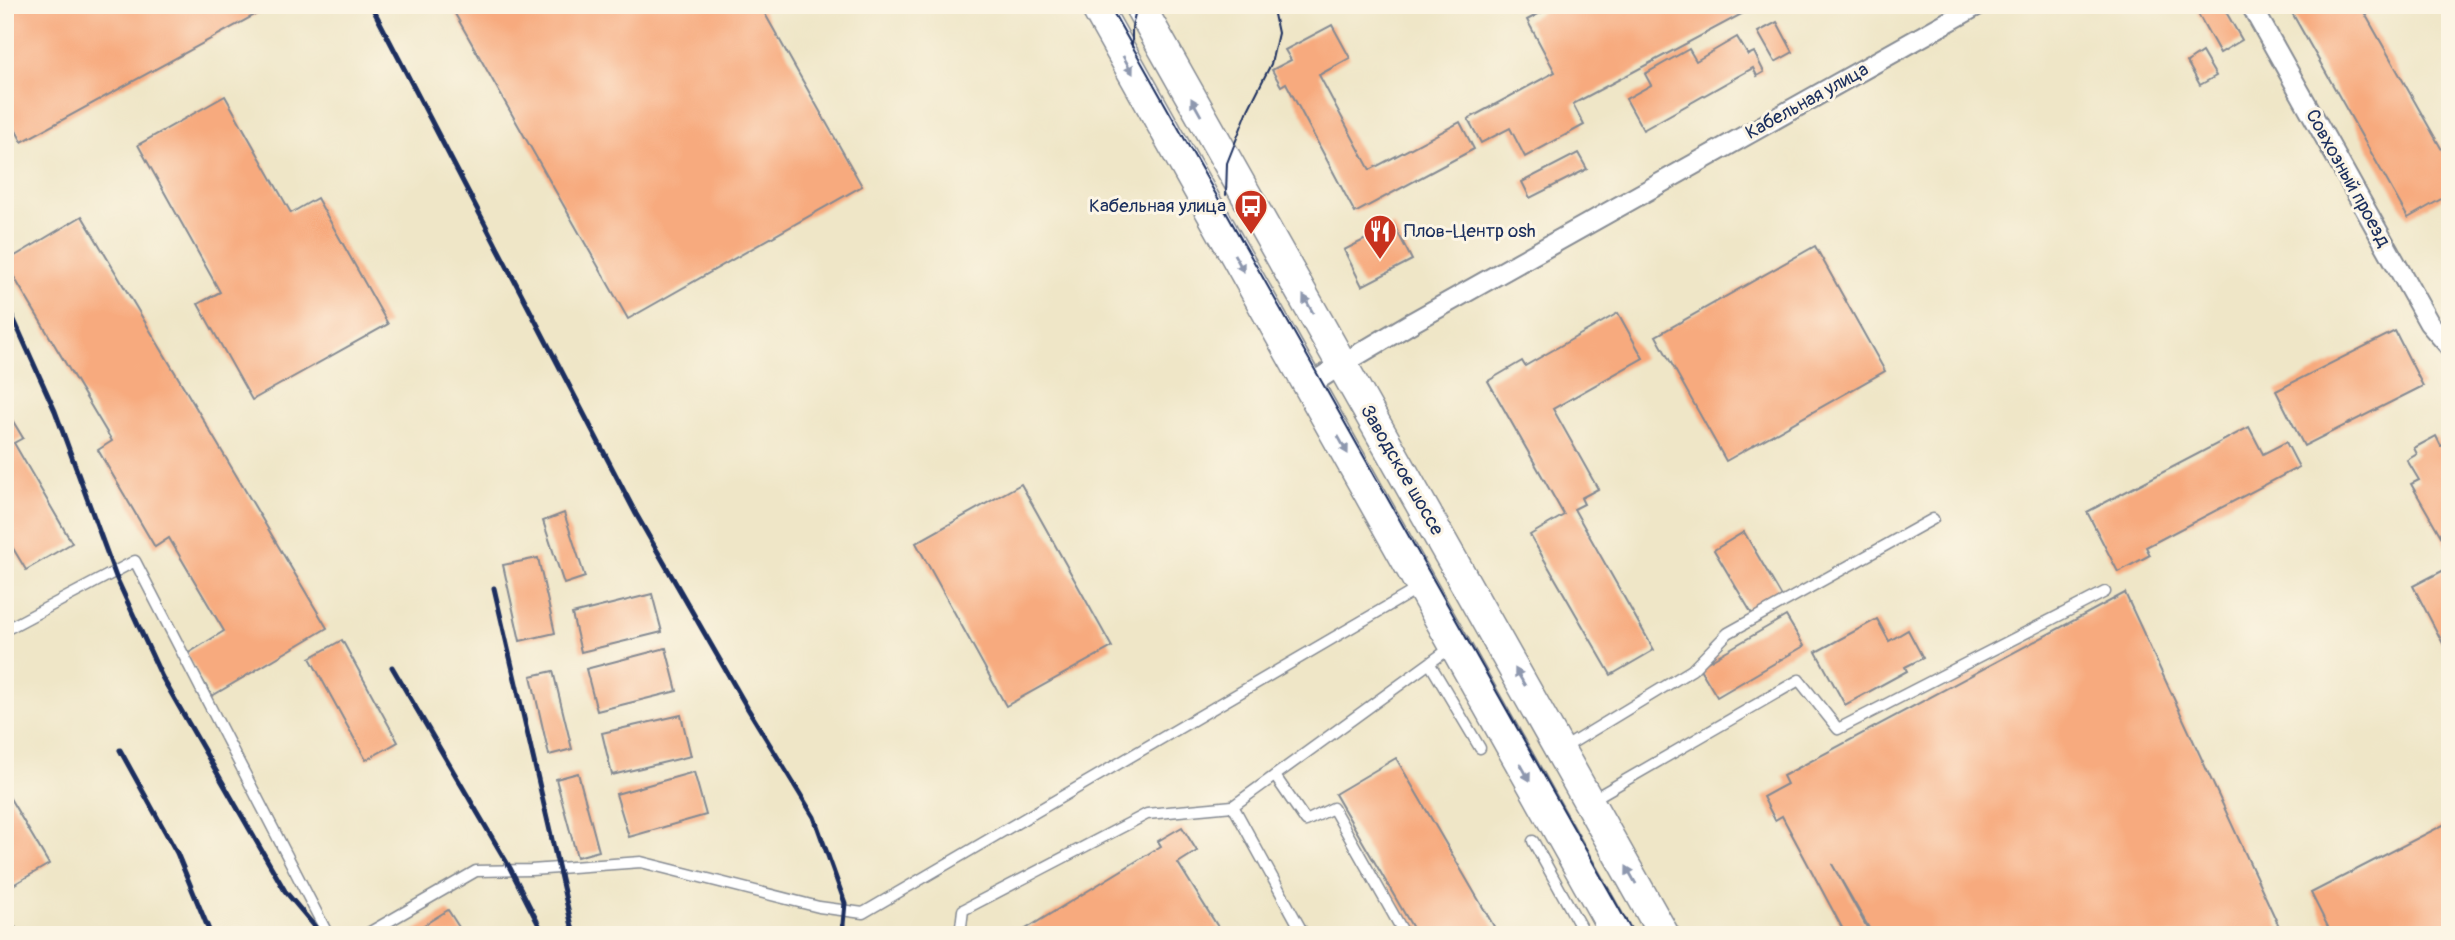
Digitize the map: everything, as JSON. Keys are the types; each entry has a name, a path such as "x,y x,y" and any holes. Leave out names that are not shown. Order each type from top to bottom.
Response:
{"main road":[{"name":"Заводское шоссе","path":"1095,5 1617,935"},
{"name":"Заводское шоссе","path":"1139,5 1664,935"}],"street":[{"name":"Кабельная улица","path":"1308,386 1342,364 1978,5"},
{"name":"Совхозный проезд","path":"2251,5 2429,323 2450,347"}],"lane":[{"path":"1561,749 1692,670 1728,633 1933,519"},
{"path":"5,630 135,561 328,935"},
{"path":"365,935 476,871 641,862 818,907 863,913 1421,586"},
{"path":"1589,801 1799,680 1838,729 2105,592"},
{"path":"960,935 963,910 1147,814 1233,806 1454,646"},
{"path":"1430,664 1480,748"},
{"path":"1275,776 1306,821 1333,807 1405,935"},
{"path":"1233,806 1304,935"},
{"path":"1533,841 1585,935"}],"building":[{"path":"5,5 273,5 22,142 5,110"},
{"path":"450,5 760,5 862,186 628,319"},
{"path":"1555,5 1751,5 1753,8 1573,104 1584,125 1525,157 1510,128 1481,143 1468,119 1555,72 1527,20"},
{"path":"2208,5 2222,5 2242,40 2220,53 2197,12"},
{"path":"2301,5 2360,5 2450,164 2450,194 2408,218 2291,11"},
{"path":"1777,22 1793,52 1775,62 1758,32"},
{"path":"1332,25 1350,58 1319,75 1370,170 1460,122 1474,149 1355,213 1286,83 1281,86 1272,70 1291,60 1285,50"},
{"path":"1737,37 1748,55 1754,52 1764,72 1757,76 1753,68 1643,130 1626,99 1651,85 1645,74 1689,49 1696,61"},
{"path":"2202,52 2216,76 2200,85 2187,62"},
{"path":"225,96 291,213 317,198 388,324 252,400 198,304 220,292 138,145"},
{"path":"1578,153 1587,169 1530,198 1522,182"},
{"path":"82,216 327,628 212,696 187,654 224,631 169,538 155,547 98,450 112,441 5,262"},
{"path":"1394,225 1412,260 1362,286 1344,250"},
{"path":"1815,246 1885,371 1726,461 1656,336"},
{"path":"1618,313 1643,358 1553,409 1598,489 1581,498 1584,504 1574,509 1654,650 1611,675 1530,535 1564,515 1488,381 1522,361 1525,366"},
{"path":"2395,331 2423,386 2304,446 2276,391"},
{"path":"5,408 23,438 14,443 72,543 26,570 5,535"},
{"path":"2249,427 2263,454 2286,442 2299,467 2146,547 2150,555 2118,572 2087,512"},
{"path":"2436,436 2441,446 2450,441 2450,552 2411,484 2419,480 2407,460 2417,454 2414,448"},
{"path":"1021,484 1112,647 1006,706 916,543"},
{"path":"564,513 585,577 564,584 543,521"},
{"path":"1744,532 1782,597 1752,614 1714,550"},
{"path":"538,558 555,633 520,641 503,565"},
{"path":"2450,567 2450,657 2413,586"},
{"path":"2125,593 2283,935 1873,935 1832,864 1871,935 1846,935 1782,816 1775,820 1763,797 1787,784 1783,776"},
{"path":"652,594 662,632 581,652 572,614"},
{"path":"1786,616 1804,646 1717,697 1699,667"},
{"path":"1877,619 1889,641 1908,630 1923,658 1905,667 1907,671 1845,705 1816,652"},
{"path":"342,640 398,742 366,760 310,658"},
{"path":"666,648 677,691 597,711 586,669"},
{"path":"553,671 572,749 549,755 531,676"},
{"path":"681,715 691,756 612,775 602,733"},
{"path":"1396,758 1499,935 1417,935 1335,794"},
{"path":"694,772 706,815 629,837 616,794"},
{"path":"578,773 599,851 577,857 556,779"},
{"path":"5,790 49,864 6,889 5,888"},
{"path":"2447,823 2450,827 2450,935 2332,935 2311,893"},
{"path":"1182,827 1197,851 1178,863 1223,935 1016,935 1161,846 1158,841"},
{"path":"448,910 464,935 408,935"}],"tram line":[{"path":"1109,5 1634,935"},
{"path":"1132,47 1132,27 1137,5"},
{"path":"1226,195 1227,163 1248,110 1271,64 1278,33 1272,5"}],"railway":[{"path":"371,5 636,514 748,709 814,817 845,903 842,935"},
{"path":"5,300 55,411 116,577 162,677 285,891 322,935"},
{"path":"494,588 574,935"},
{"path":"392,667 510,868 544,935"},
{"path":"120,750 177,853 211,935"},
{"path":"5,919 20,935"}],"place":[{"name":"Кабельная улица","path":"1251,236"},
{"name":"Плов-Центр osh","path":"1380,261"}]}
